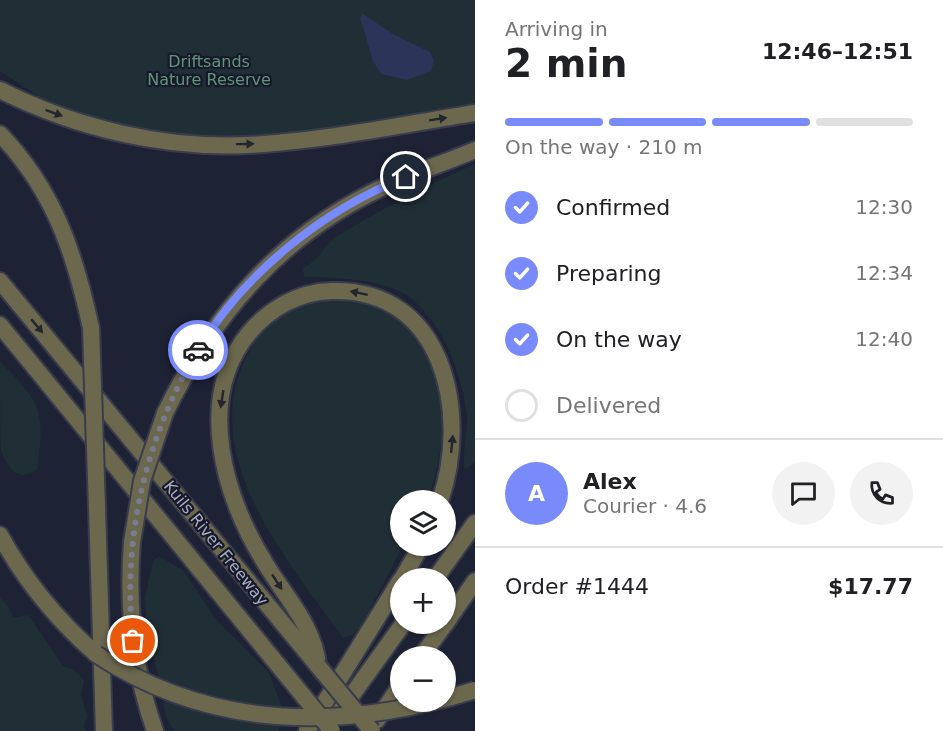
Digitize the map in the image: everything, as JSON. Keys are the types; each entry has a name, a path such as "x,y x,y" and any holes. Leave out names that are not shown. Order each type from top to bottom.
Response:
{"highway":[{"path":"0,90 65,117 122,133 219,144 282,142 475,113"},
{"path":"0,134 42,188 56,214 73,255 91,328 104,731"},
{"path":"155,731 135,654 130,599 132,542 142,481 165,413 204,341 238,297 274,260 323,221 389,184 475,150"},
{"name":"Kuils River Freeway","path":"0,281 370,731"},
{"path":"318,666 312,638 248,531 233,499 222,456 219,426 228,375 237,353 259,323 285,303 302,295 344,291 384,302 412,322 437,355 450,393 452,450 443,490"},
{"name":"Kuils River Freeway","path":"0,325 333,731"},
{"path":"443,568 475,523"},
{"path":"0,535 29,585 74,634 135,680 188,706 245,723 304,730 364,726 429,710 475,690"},
{"path":"456,608 475,581"},
{"path":"307,731 390,598"},
{"path":"327,731 396,634"},
{"path":"370,731 390,701"}],"green space":[{"name":"Driftsands Nature Reserve","path":"0,0 475,0 475,106 403,119 230,140 88,129 0,71"},
{"path":"475,164 475,462 465,470 467,416 461,384 442,337 423,309 411,298 388,287 359,280 304,277 303,268 313,262 333,240 354,226"},
{"path":"324,299 364,303 395,317 417,337 433,364 441,395 442,429 438,464 431,490 390,490 390,556 398,556 361,626 352,635 343,638 296,574 253,501 239,463 232,424 236,386 252,347 266,328 282,314 312,301"},
{"path":"0,362 25,388 37,410 40,421 37,469 24,475 10,468 1,451"},
{"path":"159,556 183,570 214,617 269,673 282,707 279,731 174,731 166,717 159,677 148,642 145,597 153,561"},
{"path":"0,598 8,606 13,618 28,615 63,666 72,669 84,680 81,695 87,715 84,726 86,731 0,731"}],"water":[{"path":"363,14 393,34 430,52 434,61 431,71 407,80 381,74 373,61 360,17"}],"way so far":[{"path":"133,641 130,569 136,511 142,481 165,413 198,350"}],"route":[{"path":"198,350 238,297 283,252 332,216 364,197 406,177"}]}
